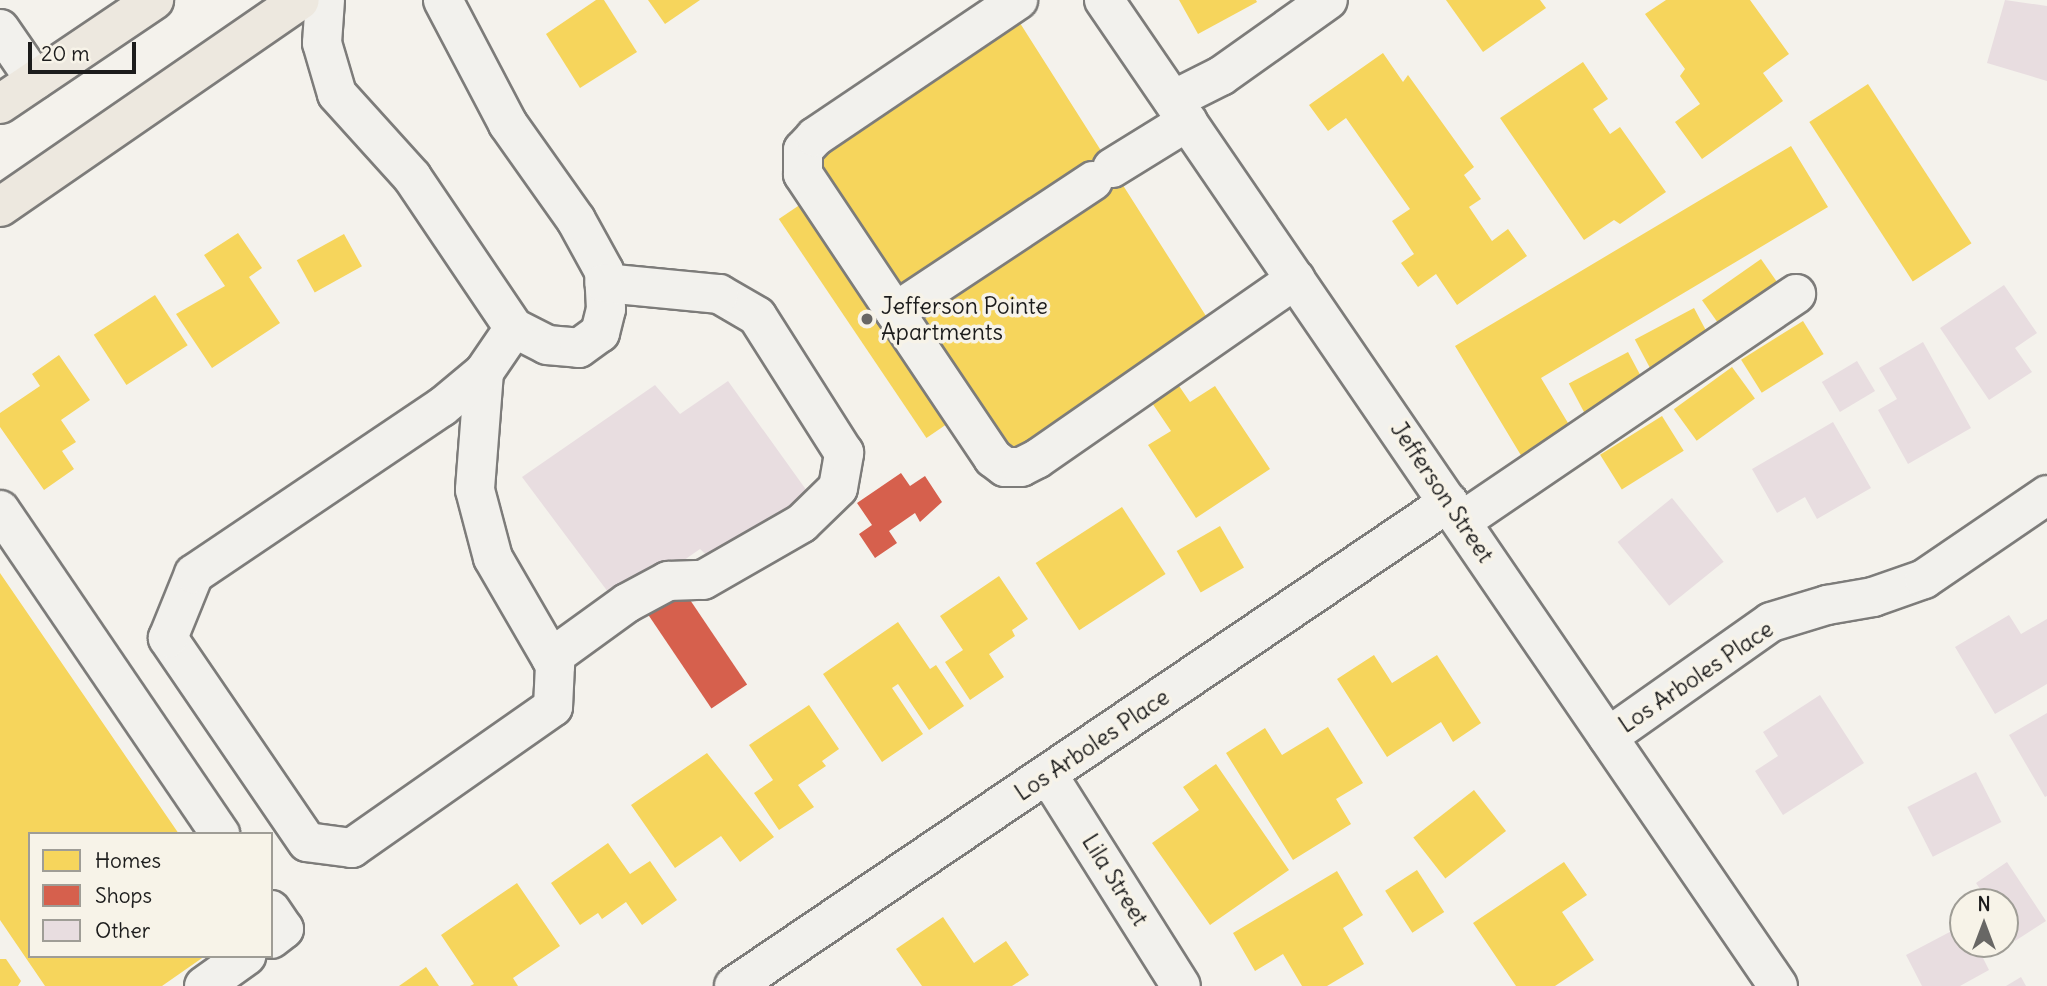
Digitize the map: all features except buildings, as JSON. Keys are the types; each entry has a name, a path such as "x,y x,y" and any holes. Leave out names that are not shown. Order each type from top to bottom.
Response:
{"main road":[{"path":"0,104 154,0"},
{"path":"0,207 300,0"}],"street":[{"path":"326,0 322,43 337,94 412,177 514,328 547,345 579,348 600,333 606,309 604,271 576,219 508,124 443,0"},
{"path":"1018,0 814,137 803,150 803,174 993,458 1004,467 1021,467 1296,279"},
{"name":"Jefferson Street","path":"1104,0 1456,511 1778,986"},
{"path":"895,312 1102,174 1221,76 1328,0"},
{"path":"0,29 35,80"},
{"path":"551,658 627,603 668,581 703,580 803,523 838,488 844,453 757,316 719,293 605,283"},
{"name":"Los Arboles Place","path":"734,986 1048,775 1796,294"},
{"path":"484,372 475,490 493,558 555,665 553,707 352,848 307,842 168,638 194,575 442,407 484,372 514,328"},
{"name":"Los Arboles Place","path":"1608,737 1771,622 1827,605 1873,597 1924,579 2047,495"},
{"path":"0,510 219,832"},
{"name":"Lila Street","path":"1048,775 1181,986"},
{"path":"273,913 285,929 273,938"},
{"path":"204,986 243,958"}],"place":[{"name":"Jefferson Pointe Apartments","path":"867,319"}]}
